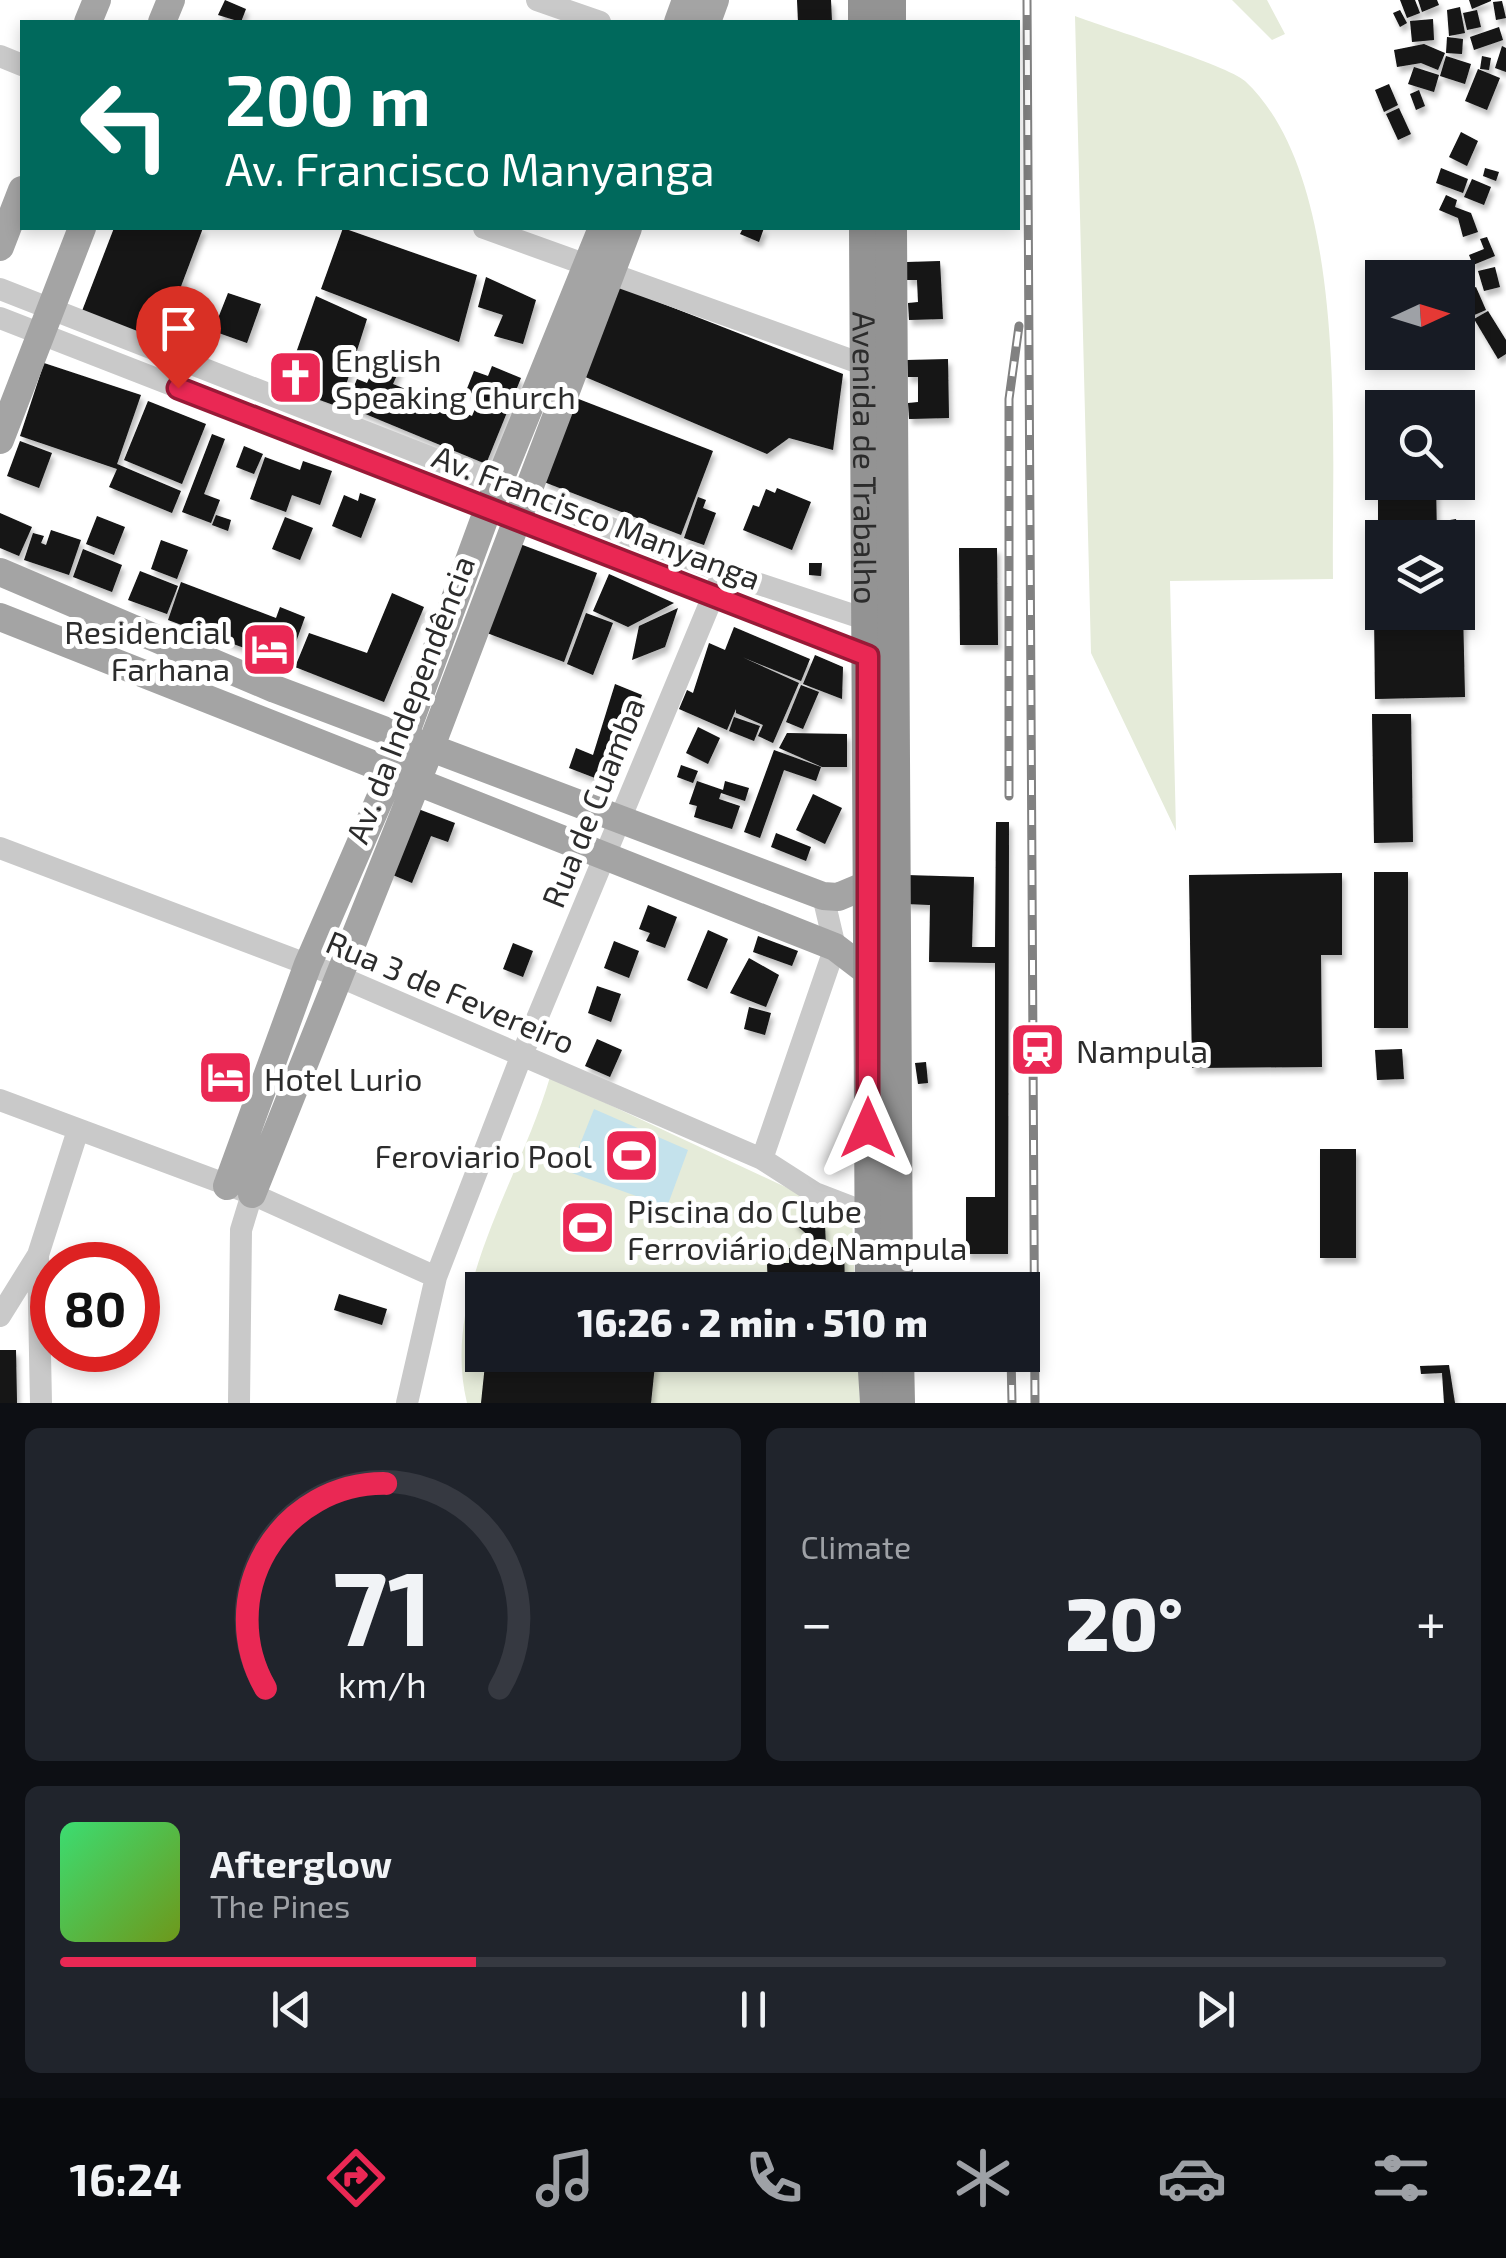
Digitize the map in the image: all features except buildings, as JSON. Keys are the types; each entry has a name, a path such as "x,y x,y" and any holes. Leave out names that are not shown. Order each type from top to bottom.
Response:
{"highway":[{"name":"Avenida de Trabalho","path":"865,230 877,369 881,624 882,1128 867,1213 870,1272"},
{"name":"Avenida de Trabalho","path":"877,369 891,230"},
{"name":"Avenida de Trabalho","path":"880,792 868,884 869,973 896,1272"},
{"path":"875,1372 876,1403"},
{"path":"898,1372 899,1403"}],"main road":[{"path":"0,247 20,195"},
{"path":"0,440 81,230"},
{"name":"Av. da Independência","path":"239,1190 338,976 404,777 520,507 600,266 602,230"},
{"name":"Av. da Independência","path":"417,744 492,496 600,266 627,230"},
{"path":"0,572 417,744 822,896 838,897 868,884"},
{"path":"0,617 835,947 869,973"},
{"name":"Av. da Independência","path":"239,1190 308,964 404,777"}],"street":[{"path":"538,0 594,20"},
{"path":"490,230 600,266 877,369"},
{"name":"Av. Francisco Manyanga","path":"0,289 46,321 520,507 713,597 880,660"},
{"name":"Av. Francisco Manyanga","path":"0,318 46,321"},
{"name":"Av. Francisco Manyanga","path":"520,507 881,624"},
{"name":"Rua de Cuamba","path":"407,1403 436,1277 520,1056 607,858 723,572"},
{"name":"Rua 3 de Fevereiro","path":"0,848 338,976 762,1159 815,1193 867,1213"},
{"path":"762,1159 835,947 822,896"},
{"path":"0,1100 239,1190 436,1277"},
{"path":"42,1242 78,1130"},
{"path":"239,1190 239,1403"},
{"path":"0,1316 30,1268"},
{"path":"40,1372 41,1403"}],"green space":[{"path":"1232,0 1267,0 1285,34 1272,40"},
{"path":"1075,16 1191,57 1245,81 1279,125 1303,182 1319,247 1328,317 1333,579 1170,581 1176,831 1091,653"},
{"path":"550,1077 852,1218 854,1272 475,1272"},
{"path":"465,1315 465,1372 859,1372 860,1403 467,1403 462,1361"}],"water":[{"path":"594,1109 688,1150 667,1207 569,1172"},
{"name":"Piscina do Clube Ferroviário de Nampula","path":"575,1217 608,1224 608,1237 585,1230 571,1233 566,1226"}],"railway":[{"path":"1027,0 1035,1403"},
{"path":"1009,796 1009,399 1019,326"},
{"path":"1011,1372 1012,1403"}],"place":[{"name":"English Speaking Church","path":"296,377"},
{"name":"Residencial Farhana","path":"269,649"},
{"name":"Nampula","path":"1037,1050"},
{"name":"Hotel Lurio","path":"225,1078"},
{"name":"Feroviario Pool","path":"631,1155"},
{"name":"Piscina do Clube Ferroviário de Nampula","path":"588,1228"}],"route":[{"path":"178,388 868,656 868,1128"}]}
